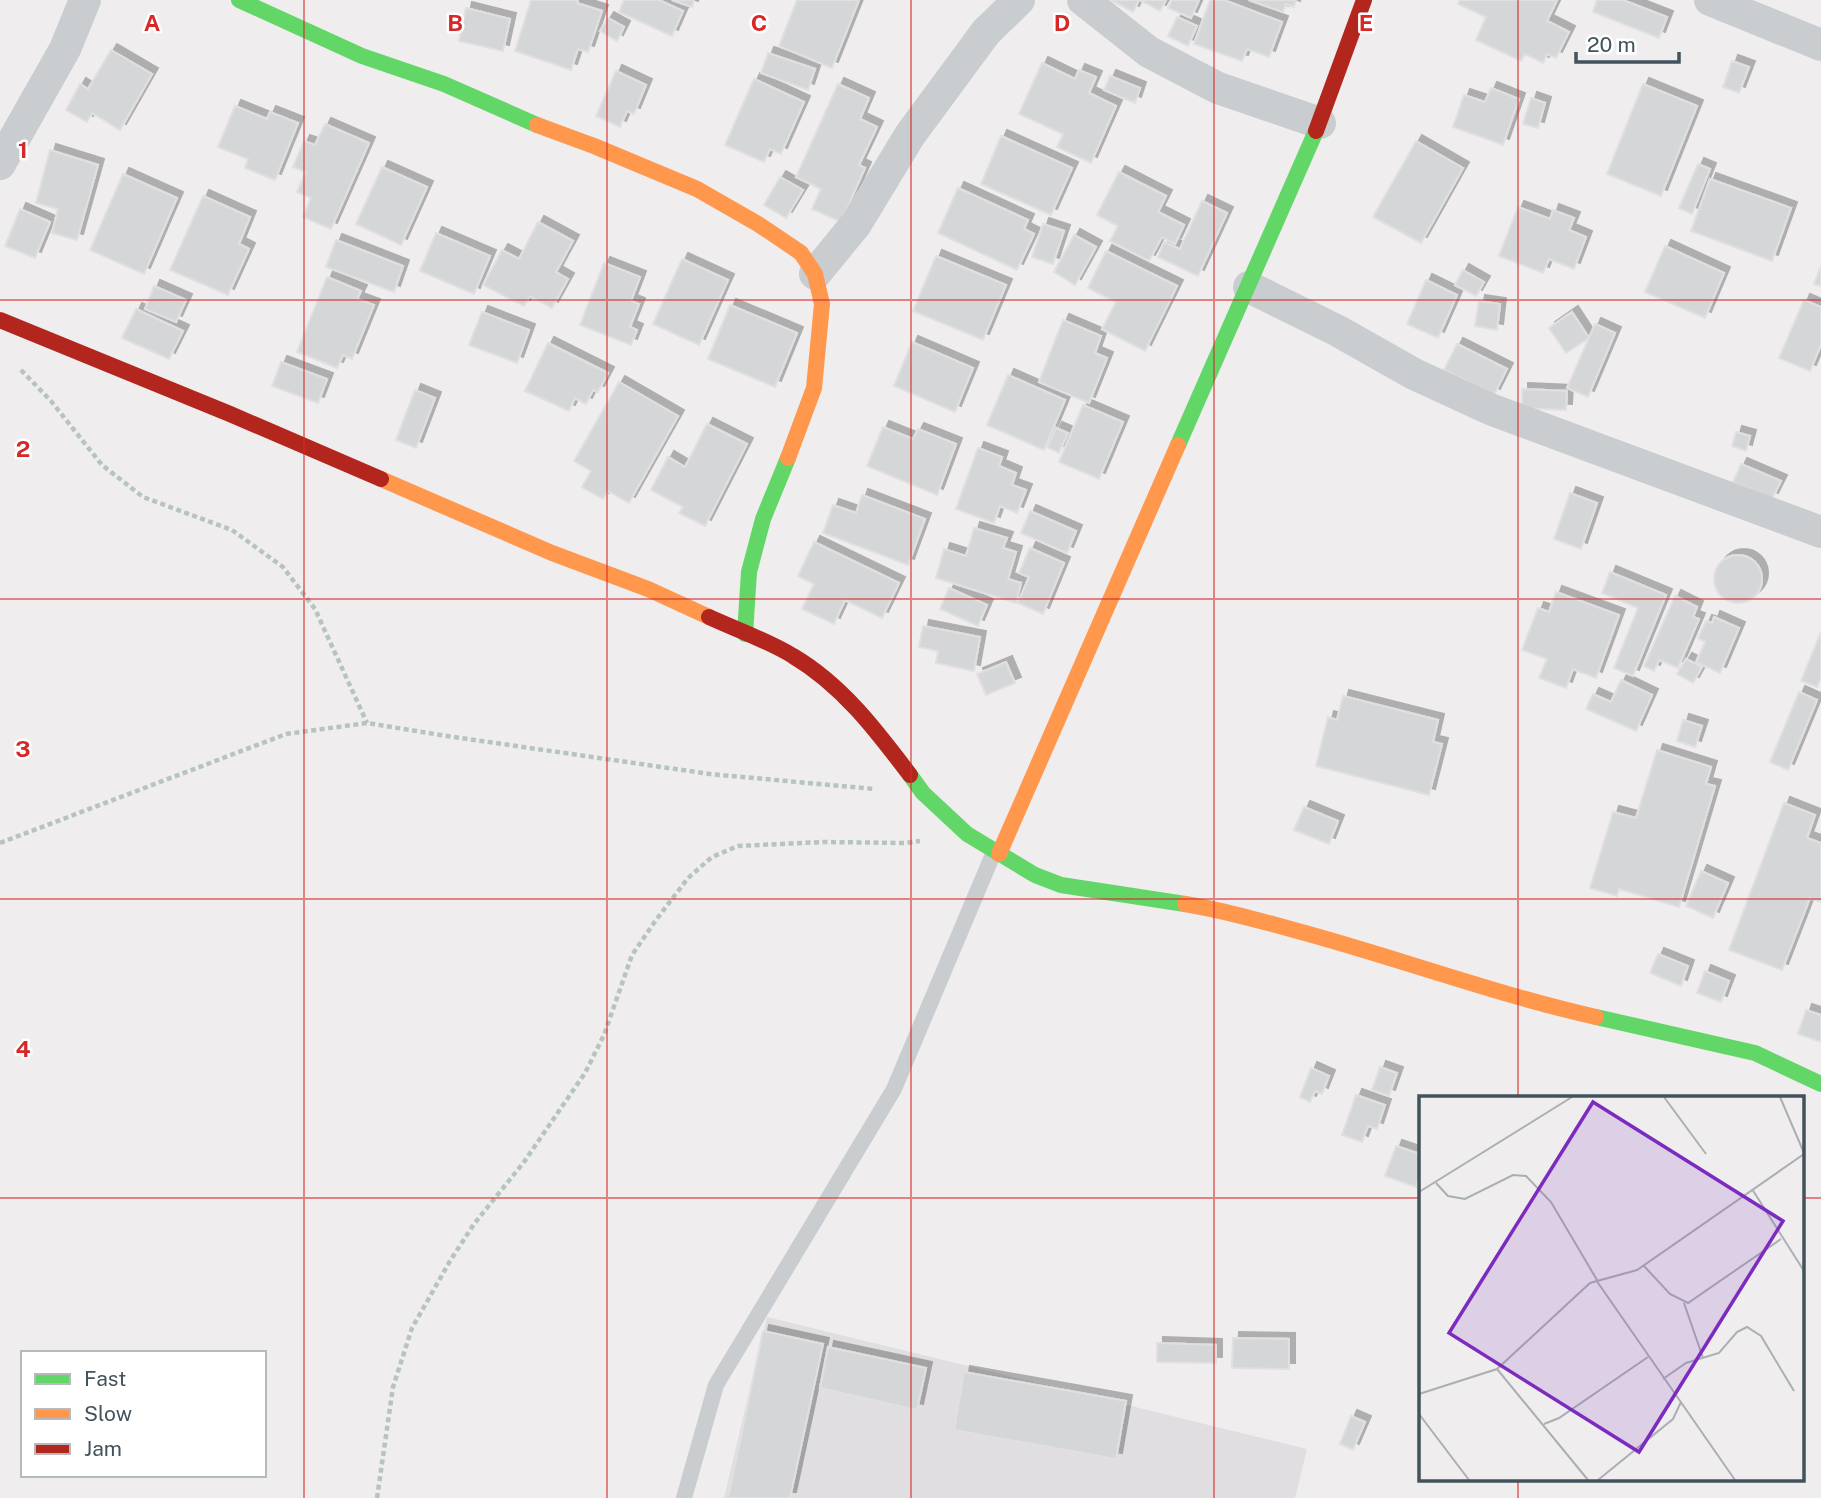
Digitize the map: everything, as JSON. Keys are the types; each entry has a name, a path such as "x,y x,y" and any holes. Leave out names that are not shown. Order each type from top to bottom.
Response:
{"street":[{"path":"0,164 65,49 85,0"},
{"path":"239,0 362,56 444,84 529,122 697,189 758,224 801,253 815,274 822,304 814,388 763,519 749,572 745,634"},
{"path":"815,274 856,224 910,135 986,32 1019,0"},
{"path":"1083,0 1149,52 1218,88 1320,123"},
{"path":"996,853 1320,123 1364,0"},
{"path":"1710,0 1821,46"},
{"path":"1249,287 1338,331 1414,374 1490,409 1821,532"},
{"path":"0,320 229,414 552,553 648,589 792,655 826,679 853,704 923,793 967,834 1035,875 1061,885 1221,910 1339,942 1548,1006 1755,1053 1821,1084"}],"lane":[{"path":"684,1498 716,1384 894,1089 996,853"}],"path":[{"path":"17,366 51,401 102,465 143,497 232,530 283,567 315,609 367,723"},
{"path":"0,843 286,734 367,723 710,774 923,793"},
{"path":"377,1498 393,1387 412,1328 474,1224 524,1162 585,1073 604,1035 632,955 688,878 712,857 738,846 823,842 905,843 967,834"}],"shaded area":[{"path":"767,1317 1307,1449 1295,1498 724,1498"}],"building":[{"path":"531,0 578,0 577,3 602,11 588,52 578,49 571,70 515,51"},
{"path":"624,0 659,0 683,11 672,36 619,12"},
{"path":"672,0 694,0 692,7"},
{"path":"797,0 859,0 832,68 779,46"},
{"path":"1111,0 1139,0 1133,12"},
{"path":"1140,0 1166,0 1160,11"},
{"path":"1172,0 1199,0 1191,18 1168,8"},
{"path":"1210,0 1224,0 1282,22 1269,57 1247,49 1242,61 1194,44"},
{"path":"1249,0 1296,0 1294,7 1286,4 1283,12"},
{"path":"1460,0 1557,0 1547,21 1569,32 1556,58 1547,54 1543,63 1525,54 1521,61 1476,40 1486,17 1458,4"},
{"path":"1597,0 1623,0 1667,17 1659,38 1593,12"},
{"path":"466,8 510,19 503,51 459,41"},
{"path":"1177,17 1197,26 1188,46 1168,36"},
{"path":"608,18 624,27 617,41 600,31"},
{"path":"111,50 152,74 120,130 92,113 87,122 66,110 80,84 88,89"},
{"path":"768,53 815,69 808,90 761,73"},
{"path":"1732,61 1749,67 1739,93 1723,87"},
{"path":"1042,63 1075,79 1079,70 1096,77 1089,93 1116,106 1091,163 1057,147 1063,134 1019,114"},
{"path":"616,71 646,85 634,114 627,111 620,127 596,116"},
{"path":"1110,76 1140,88 1135,103 1104,90"},
{"path":"754,79 804,102 781,154 770,149 764,162 725,145"},
{"path":"838,84 869,98 860,119 877,127 859,165 865,168 841,222 812,209 821,189 796,177"},
{"path":"1643,84 1697,106 1661,196 1607,174"},
{"path":"1491,88 1519,99 1503,145 1453,127 1464,95 1485,102"},
{"path":"1531,98 1545,103 1538,128 1523,124"},
{"path":"235,106 267,119 270,112 298,123 275,180 245,168 248,159 218,147"},
{"path":"325,124 369,143 331,229 303,217 311,198 297,192 306,172 293,167 304,141 315,145"},
{"path":"1001,136 1072,168 1051,215 981,184"},
{"path":"1416,141 1463,168 1421,243 1373,217"},
{"path":"50,150 98,165 77,240 52,233 58,209 36,203"},
{"path":"1698,164 1710,169 1692,214 1679,208"},
{"path":"382,167 427,187 401,245 356,224"},
{"path":"1119,172 1166,196 1158,212 1184,225 1175,244 1162,237 1149,261 1110,241 1118,226 1097,215"},
{"path":"123,174 177,198 144,274 90,250"},
{"path":"780,177 803,190 786,218 764,205"},
{"path":"1710,179 1791,208 1772,261 1691,231"},
{"path":"958,188 1028,220 1024,229 1034,234 1017,270 938,233"},
{"path":"203,196 250,217 239,244 249,249 228,295 170,270"},
{"path":"1202,201 1227,213 1198,276 1158,257 1164,242 1180,249"},
{"path":"1518,207 1550,219 1553,210 1574,218 1569,230 1586,237 1574,269 1549,259 1543,273 1499,256"},
{"path":"20,209 50,222 35,258 5,246"},
{"path":"538,222 573,241 556,272 568,279 552,308 530,296 524,306 483,285 502,250 519,259"},
{"path":"1043,224 1064,231 1053,264 1032,257"},
{"path":"436,233 490,256 474,294 420,271"},
{"path":"1074,235 1096,247 1075,285 1054,272"},
{"path":"336,240 403,266 394,292 326,267"},
{"path":"1665,246 1724,273 1705,318 1645,292"},
{"path":"1106,251 1177,286 1145,351 1102,329 1116,302 1088,288"},
{"path":"936,256 1006,285 983,340 913,311"},
{"path":"682,259 728,280 699,345 653,324"},
{"path":"604,263 640,277 631,301 639,304 630,327 637,330 631,345 580,325"},
{"path":"1821,266 1821,286 1814,284"},
{"path":"1463,270 1484,282 1476,296 1455,285"},
{"path":"327,277 361,291 357,299 374,305 352,359 343,355 337,368 297,352"},
{"path":"1426,280 1457,295 1438,338 1407,324"},
{"path":"154,286 186,300 176,322 145,309"},
{"path":"1804,300 1821,307 1821,345 1810,371 1779,358"},
{"path":"1479,301 1500,304 1497,330 1475,326"},
{"path":"730,305 797,333 775,387 708,359"},
{"path":"136,309 183,331 169,359 122,338"},
{"path":"482,312 529,330 517,363 469,345"},
{"path":"1572,312 1589,338 1566,353 1549,328"},
{"path":"1063,320 1101,336 1095,353 1107,358 1089,403 1039,382"},
{"path":"1595,324 1615,333 1588,397 1567,388"},
{"path":"912,342 973,368 955,412 894,386"},
{"path":"548,343 608,373 598,392 593,390 586,404 575,398 569,411 525,391"},
{"path":"1457,344 1507,369 1494,395 1444,370"},
{"path":"281,362 327,379 318,403 272,386"},
{"path":"1008,375 1065,400 1044,450 987,425"},
{"path":"619,382 678,416 629,503 608,491 603,499 582,487 591,471 574,461"},
{"path":"1522,389 1567,391 1566,410 1522,408"},
{"path":"415,390 435,398 416,448 396,440"},
{"path":"1083,405 1123,422 1099,479 1059,462"},
{"path":"707,424 747,444 705,526 679,513 683,507 651,490 668,457 685,467"},
{"path":"883,427 913,439 918,429 956,444 937,495 867,466"},
{"path":"1056,428 1068,433 1059,453 1047,447"},
{"path":"1736,432 1750,436 1746,451 1732,446"},
{"path":"978,448 1002,457 999,466 1016,473 1012,485 1026,490 1017,513 1000,506 994,523 956,509"},
{"path":"1741,464 1781,481 1772,499 1733,482"},
{"path":"1570,493 1597,503 1581,549 1554,539"},
{"path":"862,495 925,519 908,565 823,533 833,505 856,513"},
{"path":"1030,511 1076,531 1067,553 1021,533"},
{"path":"974,528 1007,538 1003,548 1016,552 1008,579 1021,583 1016,603 936,578 944,549 966,556"},
{"path":"814,542 899,583 882,618 845,600 834,624 802,609 814,584 798,576"},
{"path":"1030,548 1064,563 1043,614 1018,603 1029,577 1019,573"},
{"path":"1738,555 1755,562 1762,579 1755,596 1738,603 1721,596 1714,579 1721,562"},
{"path":"1610,572 1666,595 1633,676 1614,668 1638,608 1602,593"},
{"path":"949,588 987,605 978,626 940,609"},
{"path":"1556,592 1619,615 1596,678 1573,669 1566,688 1539,678 1547,659 1522,650 1538,608 1549,612"},
{"path":"1675,596 1697,607 1693,617 1699,619 1678,668 1659,660 1654,671 1644,666"},
{"path":"1714,617 1739,628 1720,673 1696,662 1705,642 1698,638 1706,621 1712,623"},
{"path":"923,626 980,637 974,671 936,663 938,651 919,647"},
{"path":"1821,632 1821,677 1817,687 1801,681"},
{"path":"1686,659 1702,667 1693,683 1677,674"},
{"path":"1006,662 1015,683 986,695 977,674"},
{"path":"1621,680 1652,695 1636,731 1586,709 1593,694 1611,702"},
{"path":"1799,692 1817,700 1788,770 1770,762"},
{"path":"1343,696 1438,720 1433,742 1442,744 1429,795 1316,766 1328,717 1337,720"},
{"path":"1683,720 1702,726 1695,747 1677,741"},
{"path":"1657,750 1711,767 1706,784 1715,786 1679,907 1619,889 1617,896 1590,888 1613,812 1636,818"},
{"path":"1784,803 1815,815 1807,838 1821,843 1821,902 1810,898 1782,970 1729,950"},
{"path":"1304,807 1338,821 1329,844 1294,830"},
{"path":"1701,871 1728,883 1713,918 1686,906"},
{"path":"1658,954 1688,966 1681,986 1650,973"},
{"path":"1705,971 1729,981 1721,1002 1697,993"},
{"path":"1806,1010 1821,1015 1821,1042 1798,1034"},
{"path":"1380,1067 1397,1073 1389,1096 1372,1090"},
{"path":"1311,1068 1329,1076 1322,1094 1315,1091 1310,1102 1300,1097"},
{"path":"1356,1095 1385,1105 1377,1129 1368,1126 1362,1142 1342,1135"},
{"path":"1396,1146 1419,1154 1416,1187 1385,1176"},
{"path":"763,1331 823,1344 790,1498 728,1498"},
{"path":"1233,1338 1289,1339 1289,1369 1232,1368"},
{"path":"1157,1343 1216,1345 1216,1363 1157,1362"},
{"path":"828,1347 926,1368 917,1410 820,1388"},
{"path":"964,1372 1126,1401 1116,1459 954,1430"},
{"path":"1351,1416 1365,1422 1353,1450 1340,1444"}],"traffic: fast":[{"path":"239,0 362,56 444,84 537,125"},
{"path":"1178,445 1316,131"},
{"path":"745,634 749,572 763,519 788,458"},
{"path":"910,775 923,793 967,834 1035,875 1061,885 1185,904"},
{"path":"1596,1017 1755,1053 1821,1084"}],"traffic: slow":[{"path":"537,125 697,189 758,224 801,253 815,274 822,304 814,388 788,458"},
{"path":"999,854 1178,445"},
{"path":"381,479 552,553 648,589 709,617"},
{"path":"1185,904 1280,926 1520,998 1596,1017"}],"traffic: jam":[{"path":"1316,131 1364,0"},
{"path":"0,320 381,479"},
{"path":"709,617 784,651 827,680 871,725 910,775"}]}
